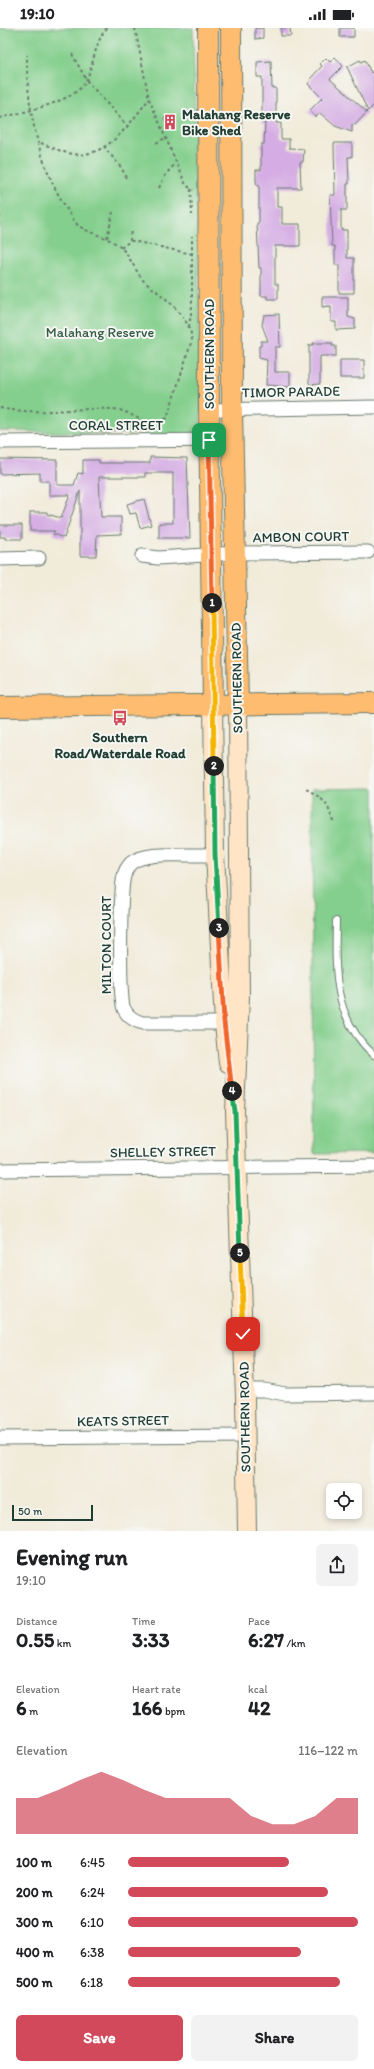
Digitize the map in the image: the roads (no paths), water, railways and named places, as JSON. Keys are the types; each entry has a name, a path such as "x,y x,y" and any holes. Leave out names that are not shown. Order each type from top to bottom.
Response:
{"main road":[{"name":"SOUTHERN ROAD","path":"208,28 233,440 238,704 240,996 235,1111 245,1394 247,1531"},
{"name":"SOUTHERN ROAD","path":"231,28 209,410 209,440 215,854 224,1022 235,1111"},
{"path":"0,707 374,703"}],"street":[{"name":"TIMOR PARADE","path":"209,410 374,407"},
{"name":"CORAL STREET","path":"0,442 233,440"},
{"name":"AMBON COURT","path":"142,556 158,558 235,554 368,552"},
{"path":"0,559 38,558"},
{"name":"MILTON COURT","path":"215,854 143,857 128,866 124,876 122,896 121,996 127,1014 131,1018 143,1023 224,1022"},
{"name":"SHELLEY STREET","path":"0,1170 374,1166"},
{"path":"245,1394 264,1390 285,1394 374,1393"},
{"name":"KEATS STREET","path":"0,1438 246,1436"}],"lane":[{"path":"336,921 337,986 341,1004 346,1017 359,1039 374,1056"}],"place":[{"name":"Malahang Reserve Bike Shed","path":"170,122"},
{"name":"Southern Road/Waterdale Road","path":"120,718"}],"park label":[{"name":"Malahang Reserve","path":"100,332"}]}
